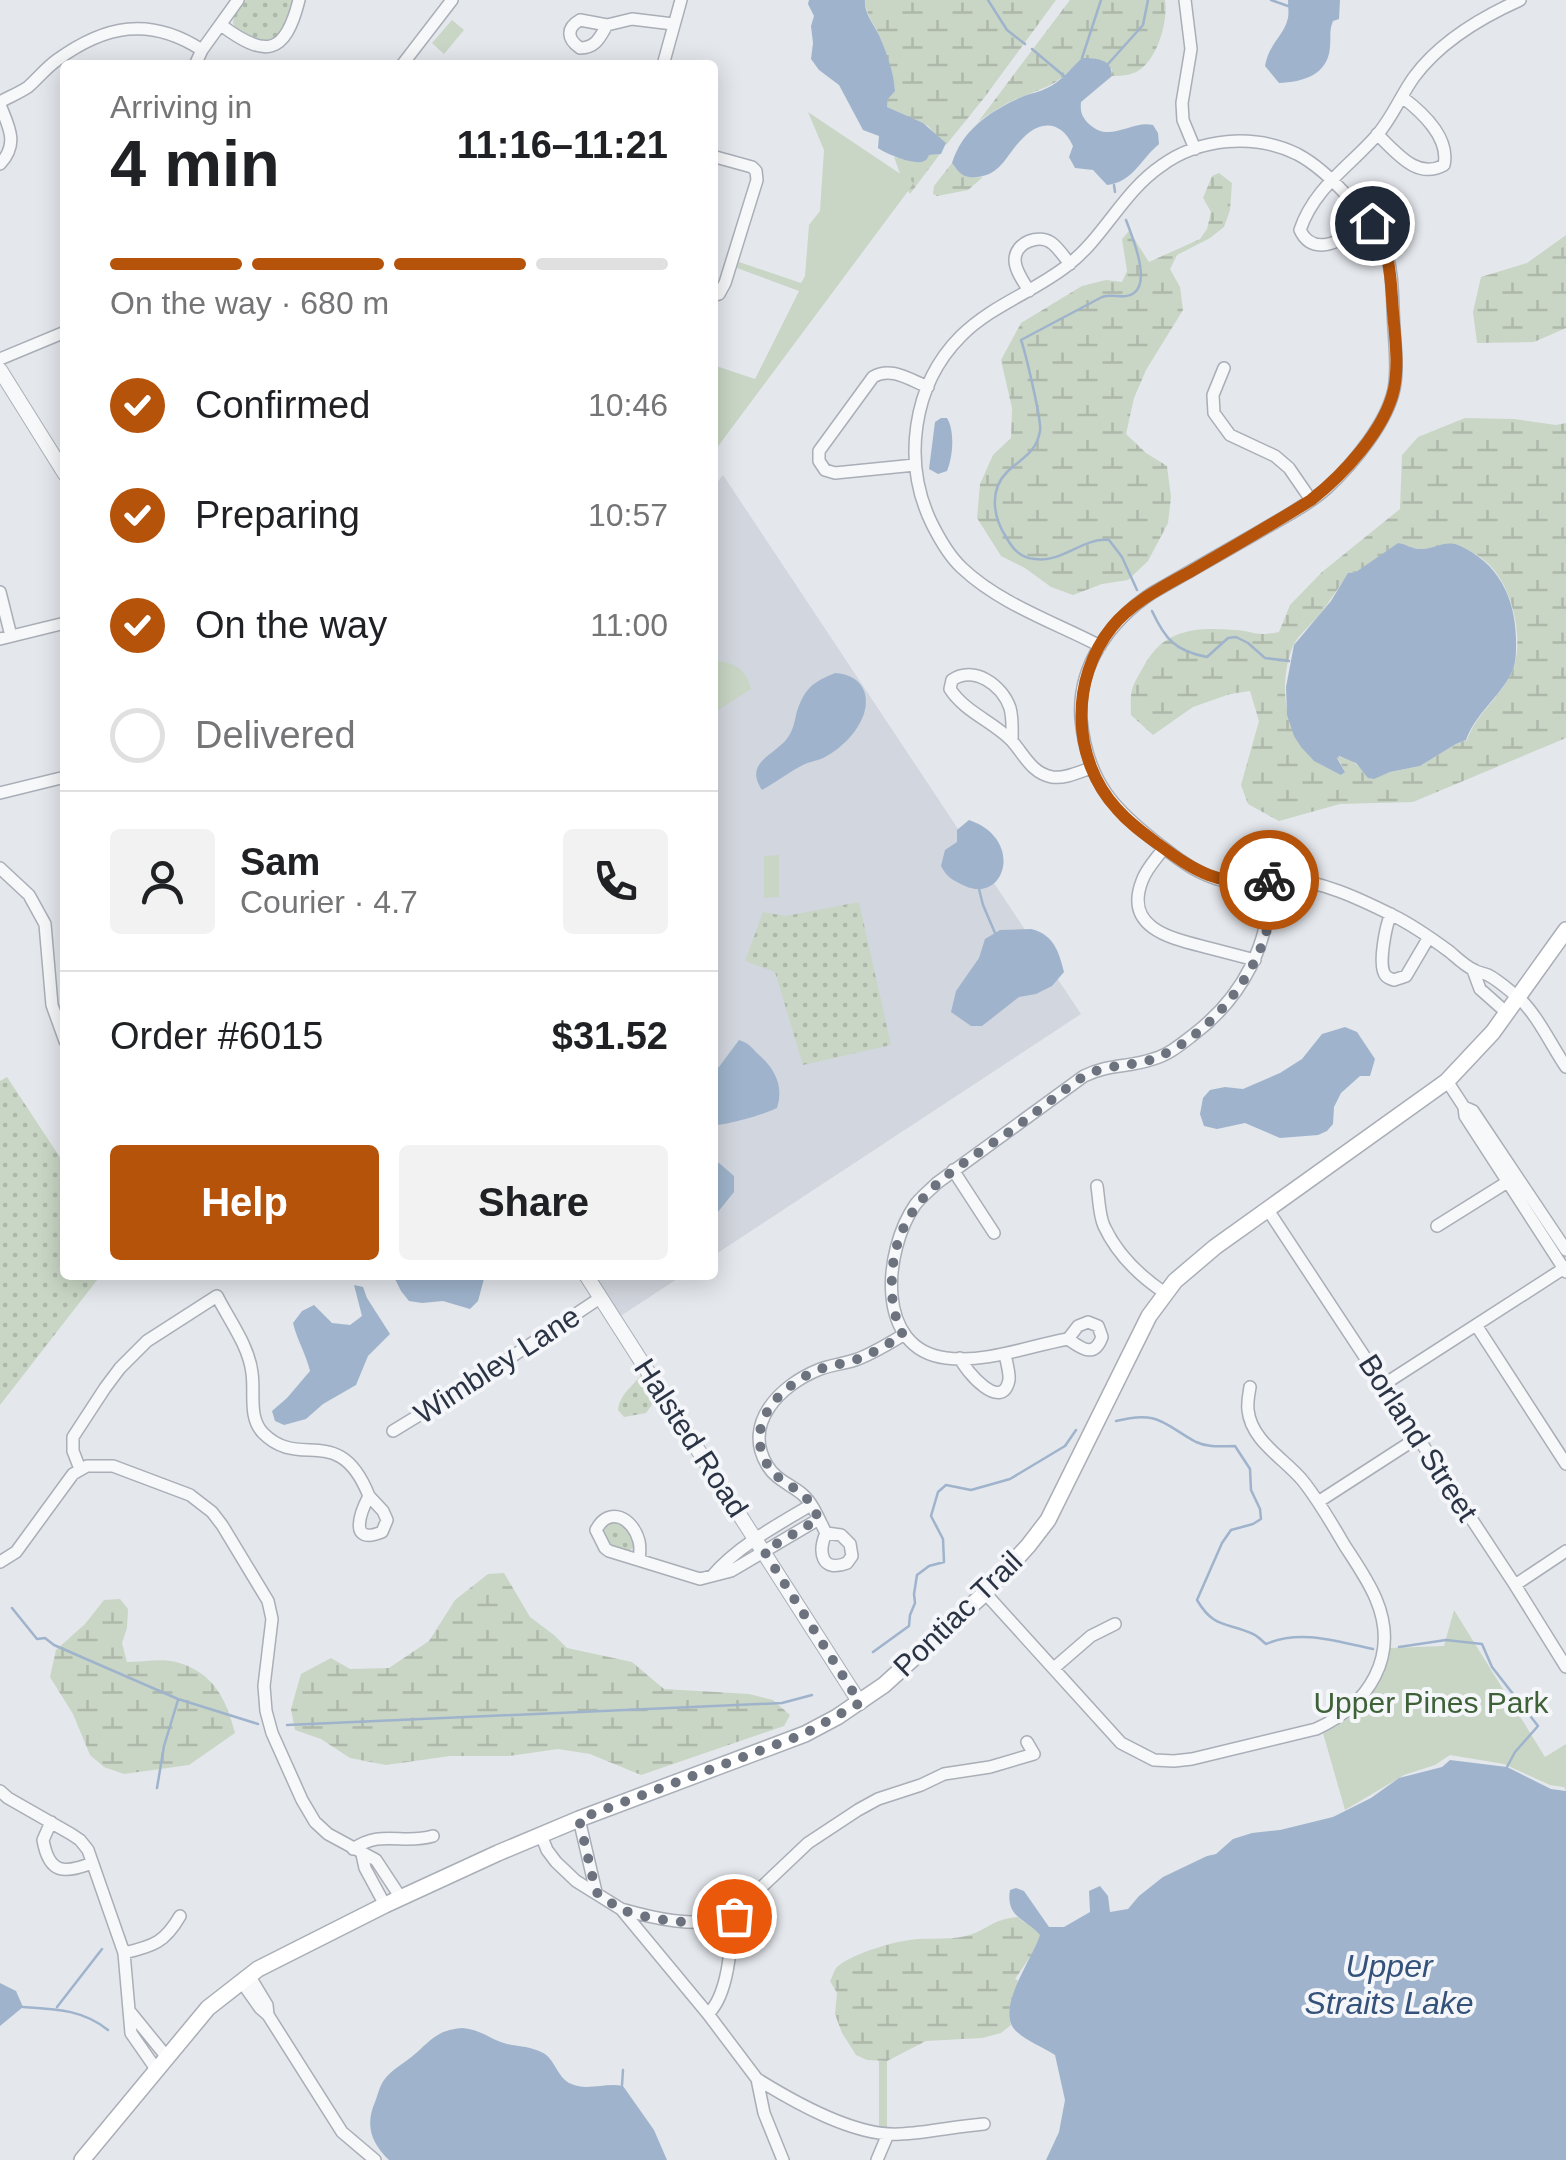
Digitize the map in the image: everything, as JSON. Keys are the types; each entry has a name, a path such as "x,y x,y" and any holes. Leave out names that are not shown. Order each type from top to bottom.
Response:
{"main road":[{"name":"Pontiac Trail","path":"82,2160 208,2008 277,1958 541,1834 804,1734 884,1685 985,1593 1048,1520 1143,1328 1190,1266 1447,1080 1481,1046 1566,930"}],"street":[{"path":"197,60 238,0"},
{"path":"221,25 246,43 270,46 289,33 299,0"},
{"path":"406,60 452,0"},
{"path":"664,60 681,0"},
{"path":"1185,0 1191,49 1182,103 1195,149"},
{"path":"1372,223 1324,246 1314,246 1300,230 1316,197 1378,134 1414,76 1484,19 1520,0"},
{"path":"607,25 632,20 672,24"},
{"path":"0,164 10,154 12,134 0,103 28,87 58,58 106,32 148,27 202,50"},
{"path":"1378,134 1420,170 1432,172 1444,164 1447,153 1441,140 1402,96"},
{"path":"1100,646 982,585 959,566 942,544 922,504 914,465 918,418 928,388 946,352 960,337 977,321 1070,264 1149,175 1179,154 1212,143 1269,143 1297,154 1332,179 1372,223 1382,241 1389,258 1394,388 1378,427 1328,487 1133,606 1111,628 1086,674 1080,707 1091,768 1115,808 1188,867 1230,882 1287,879 1319,886 1391,914 1430,937 1518,998 1566,1067"},
{"path":"718,158 752,167 757,180 718,294"},
{"path":"1029,291 1015,259 1017,251 1030,240 1042,238 1052,242 1070,264"},
{"path":"0,358 60,334"},
{"path":"1224,368 1213,395 1214,413 1230,435 1275,456 1289,468 1311,500"},
{"path":"0,370 60,466"},
{"path":"914,465 835,473 825,470 819,461 819,451 872,377 891,372 928,388"},
{"path":"0,592 6,638 60,624"},
{"path":"1012,742 1011,710 1000,690 972,674 952,680 950,689 962,704 985,718 1043,774 1061,776 1091,768"},
{"path":"0,793 60,778"},
{"path":"1164,848 1143,877 1138,892 1139,909 1147,924 1164,936 1256,960"},
{"path":"0,868 29,894 46,924 52,1005 60,1027"},
{"path":"1068,1339 1005,1354 943,1358 925,1352 903,1335 896,1321 893,1264 902,1231 916,1204 953,1170 1084,1076 1102,1067 1154,1059 1175,1049 1220,1012 1256,960 1268,918 1270,880"},
{"path":"1391,914 1382,958 1386,976 1394,980 1406,976 1430,937"},
{"path":"1473,970 1480,989 1507,1013"},
{"path":"1447,1080 1464,1107 1465,1116 1566,1250"},
{"path":"953,1170 994,1233"},
{"path":"1437,1226 1512,1180"},
{"path":"1383,1385 1565,1269 1512,1180"},
{"path":"1096,1186 1103,1225 1118,1249 1140,1274 1166,1293"},
{"name":"Borland Street","path":"1268,1210 1566,1667"},
{"name":"Halsted Road","path":"589,1280 860,1703"},
{"path":"80,1469 73,1437 120,1368 148,1340 217,1296 249,1355 254,1418 263,1433 280,1446 340,1455 362,1478 369,1496"},
{"name":"Wimbley Lane","path":"393,1431 600,1298"},
{"path":"1476,1325 1566,1464"},
{"path":"826,1533 800,1492 775,1476 764,1462 760,1423 768,1407 802,1378 856,1359 903,1335"},
{"path":"960,1358 971,1377 992,1391 1009,1380 1005,1354"},
{"path":"985,1593 1121,1742 1154,1760 1192,1759 1333,1722 1362,1698 1384,1656 1385,1639 1377,1601 1318,1502 1258,1434 1248,1412 1250,1386"},
{"path":"1318,1502 1417,1438"},
{"path":"0,1562 16,1552 73,1474 96,1465 113,1466 190,1495 212,1512 268,1601 272,1620 264,1686 266,1712 302,1800 315,1822 328,1834 376,1860 401,1898"},
{"path":"639,1559 700,1579 731,1572 811,1505"},
{"path":"761,1544 819,1519"},
{"path":"1515,1586 1566,1551"},
{"path":"1054,1668 1091,1636 1115,1624"},
{"path":"621,1909 680,1922 728,1919 808,1843 858,1810 944,1774 990,1767 1034,1754 1027,1742"},
{"path":"0,1791 80,1840 124,1952 131,2033 161,2063"},
{"path":"579,1819 596,1892"},
{"path":"51,1822 43,1840 58,1870 92,1863"},
{"path":"541,1834 547,1850 576,1881 621,1909 757,2079 804,2108 888,2134 984,2124"},
{"path":"357,1851 362,1842 377,1837 412,1840 433,1836"},
{"path":"357,1851 385,1905"},
{"path":"124,1952 164,1940 180,1916"},
{"path":"708,2014 718,2000 726,1976 731,1943 728,1919"},
{"path":"245,1978 260,2008 268,2014 342,2132 374,2160"},
{"path":"757,2079 764,2113 783,2160"},
{"path":"877,2160 888,2134"}],"shaded area":[{"path":"723,475 1081,1014 718,1253 718,481"},
{"path":"590,1280 675,1280 616,1319"}],"green space":[{"path":"246,0 294,0 287,22 274,40 259,41 236,29 234,17"},
{"path":"865,0 1056,0 946,145 928,126 887,107 894,82"},
{"path":"1070,0 1165,0 1161,36 1148,62 1136,72 1120,76 1112,76 1112,69 1071,69 1052,84 978,122"},
{"path":"452,20 464,30 444,54 432,43"},
{"path":"808,112 914,183 718,446 718,367 755,379 799,291 737,268 739,262 801,283 805,276 809,225 820,211 824,150"},
{"path":"940,154 910,194 894,157 917,162"},
{"path":"952,163 965,176 983,177 968,190 933,194 934,186"},
{"path":"1219,173 1232,183 1224,227 1177,255 1170,269 1180,287 1183,310 1146,370 1134,398 1126,434 1167,466 1171,497 1168,523 1148,561 1128,580 1073,595 1051,587 1001,556 977,518 980,484 993,455 1011,438 1012,408 1001,360 1021,323 1082,286 1106,280 1122,282 1127,271 1122,239 1129,231 1149,262 1200,239 1211,212 1203,198 1212,176"},
{"path":"1566,235 1566,328 1534,342 1477,343 1473,312 1481,277 1527,263"},
{"path":"1465,418 1566,423 1566,738 1413,802 1340,804 1279,821 1248,804 1241,785 1259,721 1250,691 1193,707 1153,735 1131,715 1133,688 1153,652 1172,637 1207,629 1279,632 1290,605 1322,572 1400,509 1402,455 1418,437","holes":["1398,543 1420,549 1453,544 1485,561 1510,599 1517,648 1510,676 1467,740 1420,766 1371,779 1353,761 1337,756 1345,772 1326,767 1298,742 1286,704 1287,664 1296,641 1351,572 1356,573"]},
{"path":"718,662 738,668 751,689 718,710"},
{"path":"779,855 779,897 764,898 764,856"},
{"path":"859,902 891,1045 803,1065 775,972 745,961 763,912 786,916"},
{"path":"7,1077 60,1157 60,1280 97,1280 0,1405 0,1081"},
{"path":"641,1375 657,1398 646,1413 624,1417 618,1410 621,1399"},
{"path":"607,1522 619,1522 634,1537 632,1549 609,1545 602,1533"},
{"path":"504,1573 530,1617 567,1648 632,1662 664,1689 749,1694 773,1700 790,1715 784,1726 641,1775 590,1754 558,1749 509,1756 450,1756 386,1765 350,1758 321,1739 295,1730 291,1709 301,1674 331,1658 350,1669 389,1668 429,1641 455,1600 488,1574"},
{"path":"120,1599 128,1609 122,1643 127,1662 165,1660 189,1666 209,1680 227,1709 235,1733 189,1765 124,1774 104,1767 90,1755 73,1714 50,1677 56,1650 104,1600"},
{"name":"Upper Pines Park","path":"1454,1610 1545,1757 1566,1744 1566,1791 1504,1764 1450,1755 1435,1765 1404,1775 1345,1810 1323,1733 1349,1718 1367,1699 1381,1676 1390,1648 1444,1646"},
{"path":"1018,1917 1041,1935 1015,1979 1019,1981 1010,2007 1011,2025 1001,2033 982,2038 926,2041 887,2061 856,2055 835,2014 837,1993 830,1981 837,1967 888,1945 960,1937"},
{"path":"879,2061 887,2061 887,2129 879,2128"}],"water":[{"path":"809,0 865,0 893,77 895,91 887,107 923,123 946,143 941,154 915,162 878,148 879,136 863,130 839,85 811,59 814,16"},
{"path":"1288,0 1340,0 1339,19 1333,21 1325,64 1305,79 1279,83 1265,66 1286,24"},
{"path":"1082,58 1106,63 1112,76 1081,102 1082,114 1089,124 1105,132 1153,125 1158,133 1159,144 1130,175 1107,185 1093,170 1075,168 1069,157 1073,146 1063,132 1051,126 1030,132 992,172 972,177 957,170 952,163 971,130 1012,101 1052,85"},
{"path":"941,418 950,423 952,444 947,471 938,474 929,469 935,422"},
{"path":"1398,543 1420,549 1458,545 1494,571 1508,595 1515,623 1514,667 1466,740 1420,766 1374,779 1368,778 1356,763 1339,756 1345,772 1341,775 1314,761 1294,736 1287,715 1286,687 1294,645 1331,601 1348,573 1356,572"},
{"path":"835,673 853,678 865,694 861,722 833,752 762,790 756,772 759,765 790,734 807,691"},
{"path":"969,820 987,829 1003,854 999,878 979,889 954,880 941,866 945,850 957,842 957,830"},
{"path":"1031,929 1050,939 1060,957 1064,972 1052,986 1019,997 982,1026 971,1026 951,1012 956,991 979,958 985,939 1000,930"},
{"path":"1345,1027 1357,1032 1375,1059 1370,1076 1360,1076 1341,1093 1334,1107 1333,1124 1327,1131 1280,1138 1245,1123 1217,1129 1204,1126 1200,1114 1203,1098 1210,1090 1243,1089 1280,1073 1302,1059 1322,1034"},
{"path":"739,1040 750,1046 774,1072 779,1085 777,1108 718,1125 719,1067"},
{"path":"718,1162 734,1176 734,1192 718,1212"},
{"path":"396,1280 484,1280 478,1301 470,1309 443,1301 409,1301"},
{"path":"354,1285 363,1287 390,1334 368,1356 356,1385 306,1419 284,1425 275,1421 272,1411 310,1371 293,1323 302,1311 314,1305 332,1323 350,1325 362,1316"},
{"name":"Upper Straits Lake","path":"1450,1760 1507,1767 1551,1789 1566,1791 1566,2160 1046,2160 1059,2132 1065,2100 1055,2055 1019,2034 1010,2021 1012,1997 1040,1935 1014,1913 1010,1890 1024,1891 1049,1927 1064,1927 1090,1912 1089,1891 1100,1886 1108,1896 1110,1912 1128,1909 1163,1877 1216,1854 1233,1839 1333,1817 1399,1778 1442,1767"},
{"path":"0,1983 16,1991 23,2007 0,2026"},
{"path":"463,2028 541,2052 565,2080 576,2086 623,2086 654,2130 667,2160 389,2160 374,2140 370,2126 382,2083 436,2036"}],"waterway":[{"path":"988,0 1007,30 1025,44"},
{"path":"1082,58 1101,0"},
{"path":"1108,64 1143,25 1148,0"},
{"path":"1271,0 1288,6"},
{"path":"1032,49 1064,76"},
{"path":"1114,185 1115,192"},
{"path":"1126,220 1141,269 1139,287 1134,293 1102,297 1021,340 1040,431 1031,450 1001,479 995,504 1002,529 1021,555 1045,559 1090,542 1109,540 1122,557 1137,590"},
{"path":"1152,611 1167,636 1187,651 1207,657 1228,638 1236,637 1265,658 1289,661"},
{"path":"979,889 995,933"},
{"path":"1116,1421 1152,1418 1201,1444 1235,1446 1250,1469 1251,1490 1261,1519 1231,1530 1222,1543 1197,1600 1209,1616 1255,1635 1266,1644 1306,1637 1373,1649"},
{"path":"873,1652 909,1626 917,1575 944,1562 943,1539 931,1516 938,1492 946,1485 971,1490 1010,1479 1065,1446 1076,1430"},
{"path":"12,1608 37,1639 45,1638 178,1699 258,1724"},
{"path":"1399,1647 1446,1640 1482,1644 1492,1667 1538,1726 1507,1767"},
{"path":"287,1725 782,1703 812,1695"},
{"path":"157,1788 178,1700"},
{"path":"57,2007 102,1949"},
{"path":"23,2007 78,2014 108,2030"},
{"path":"622,2085 623,2070"}],"way so far":[{"path":"734,1916 721,1921 680,1922 621,1909 596,1892 579,1819 804,1734 860,1703 764,1551 819,1519 806,1498 775,1476 764,1462 760,1423 768,1407 802,1378 882,1348 903,1335 893,1308 893,1264 902,1231 916,1204 937,1183 1084,1076 1102,1067 1154,1059 1175,1049 1220,1012 1256,960 1268,918 1269,880"}],"route":[{"path":"1269,880 1230,882 1210,877 1188,867 1133,825 1115,808 1091,768 1080,707 1086,674 1120,618 1152,593 1311,500 1328,487 1378,427 1394,388 1396,364 1389,258 1372,223"}]}
